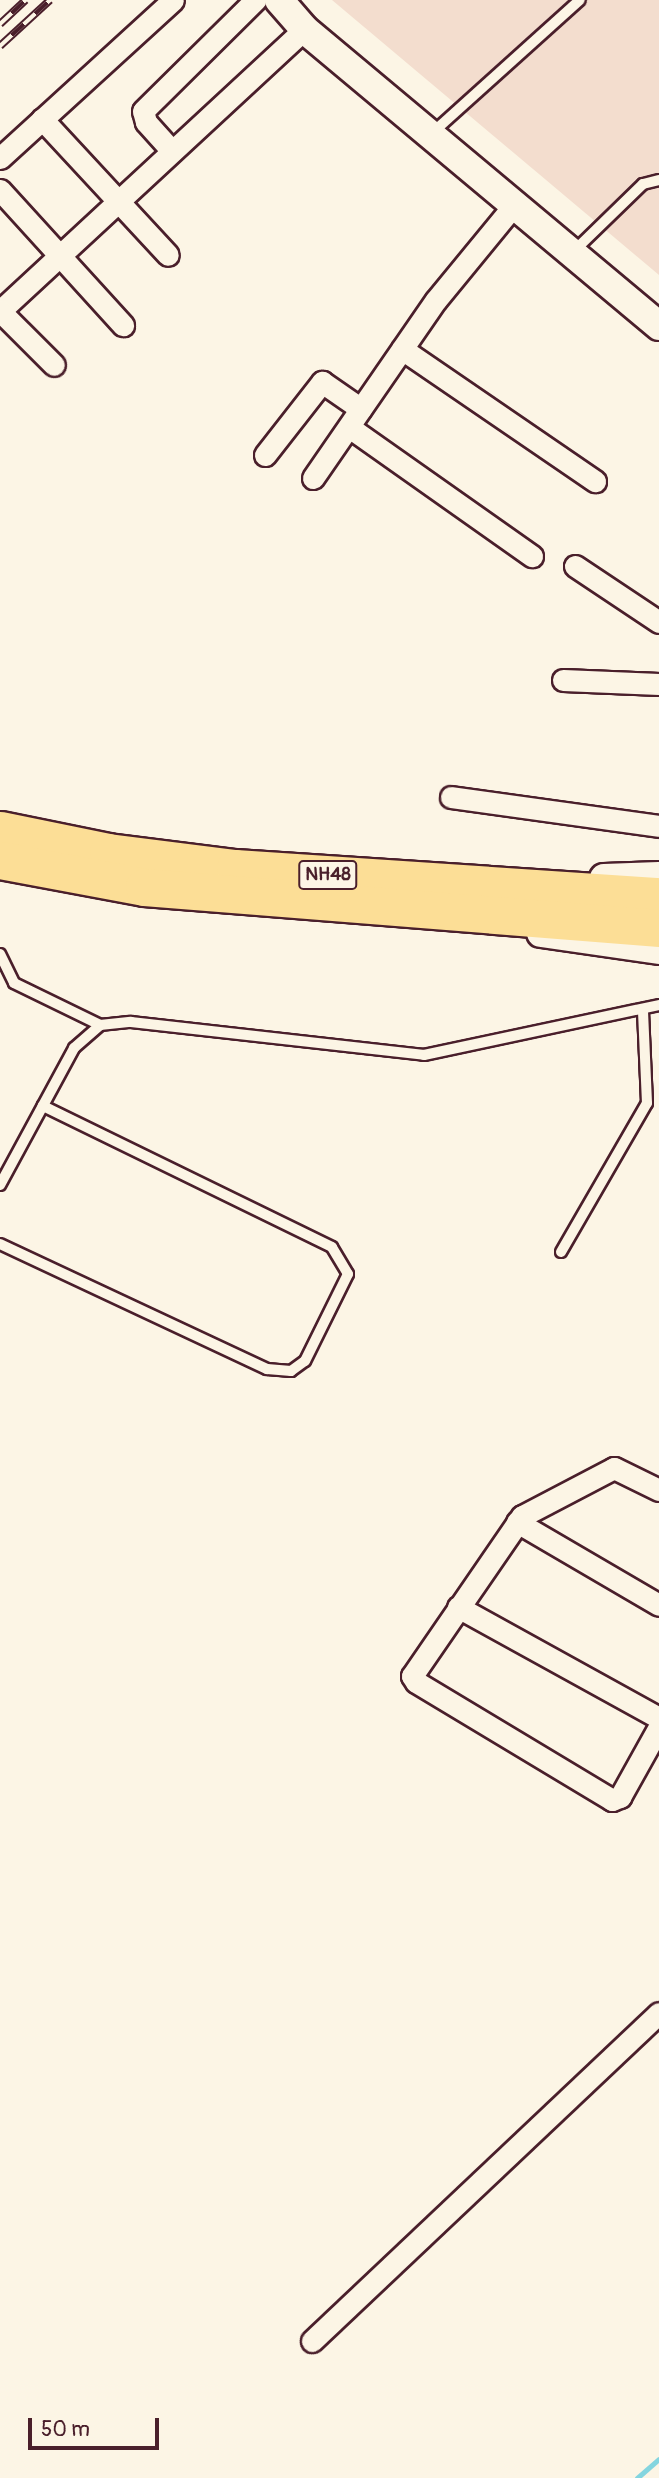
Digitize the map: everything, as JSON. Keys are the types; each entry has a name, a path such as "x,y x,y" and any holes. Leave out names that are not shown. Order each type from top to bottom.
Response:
{"highway":[{"name":"NH48","path":"0,830 108,852 659,928"},
{"name":"NH48","path":"0,860 144,887 438,897 659,897"}],"street":[{"path":"0,158 173,0"},
{"path":"172,151 146,122 143,111 255,0"},
{"path":"279,0 304,29 436,129"},
{"path":"289,0 317,16 436,129 655,313"},
{"path":"54,365 0,311 304,29"},
{"path":"42,119 168,255"},
{"path":"0,190 124,325"},
{"path":"313,478 508,192"},
{"path":"402,349 595,481"},
{"path":"265,455 322,382 361,409"},
{"path":"348,427 532,555"},
{"path":"575,566 659,622"},
{"path":"563,680 659,684"},
{"path":"451,797 659,826"},
{"path":"438,897 659,876"},
{"path":"438,897 560,938 659,950"},
{"path":"659,1490 614,1468 517,1522 413,1673 414,1679 607,1798 620,1797 659,1727"},
{"path":"517,1522 659,1605"},
{"path":"458,1607 659,1718"},
{"path":"312,2341 659,2013"}],"lane":[{"path":"436,129 580,0"},
{"path":"578,248 643,184 659,180"},
{"path":"0,954 14,983 100,1025 131,1022 424,1055 643,1010 659,1004"},
{"path":"561,1252 646,1103 643,1010"},
{"path":"0,1185 74,1048 100,1025"},
{"path":"0,1244 267,1369 291,1371 305,1361 348,1274 332,1247 43,1106"}],"shaded area":[{"path":"332,0 659,0 659,275"}],"waterway":[{"path":"637,2478 659,2459"}],"railway":[{"path":"0,24 26,0"},
{"path":"0,46 50,0"}]}
